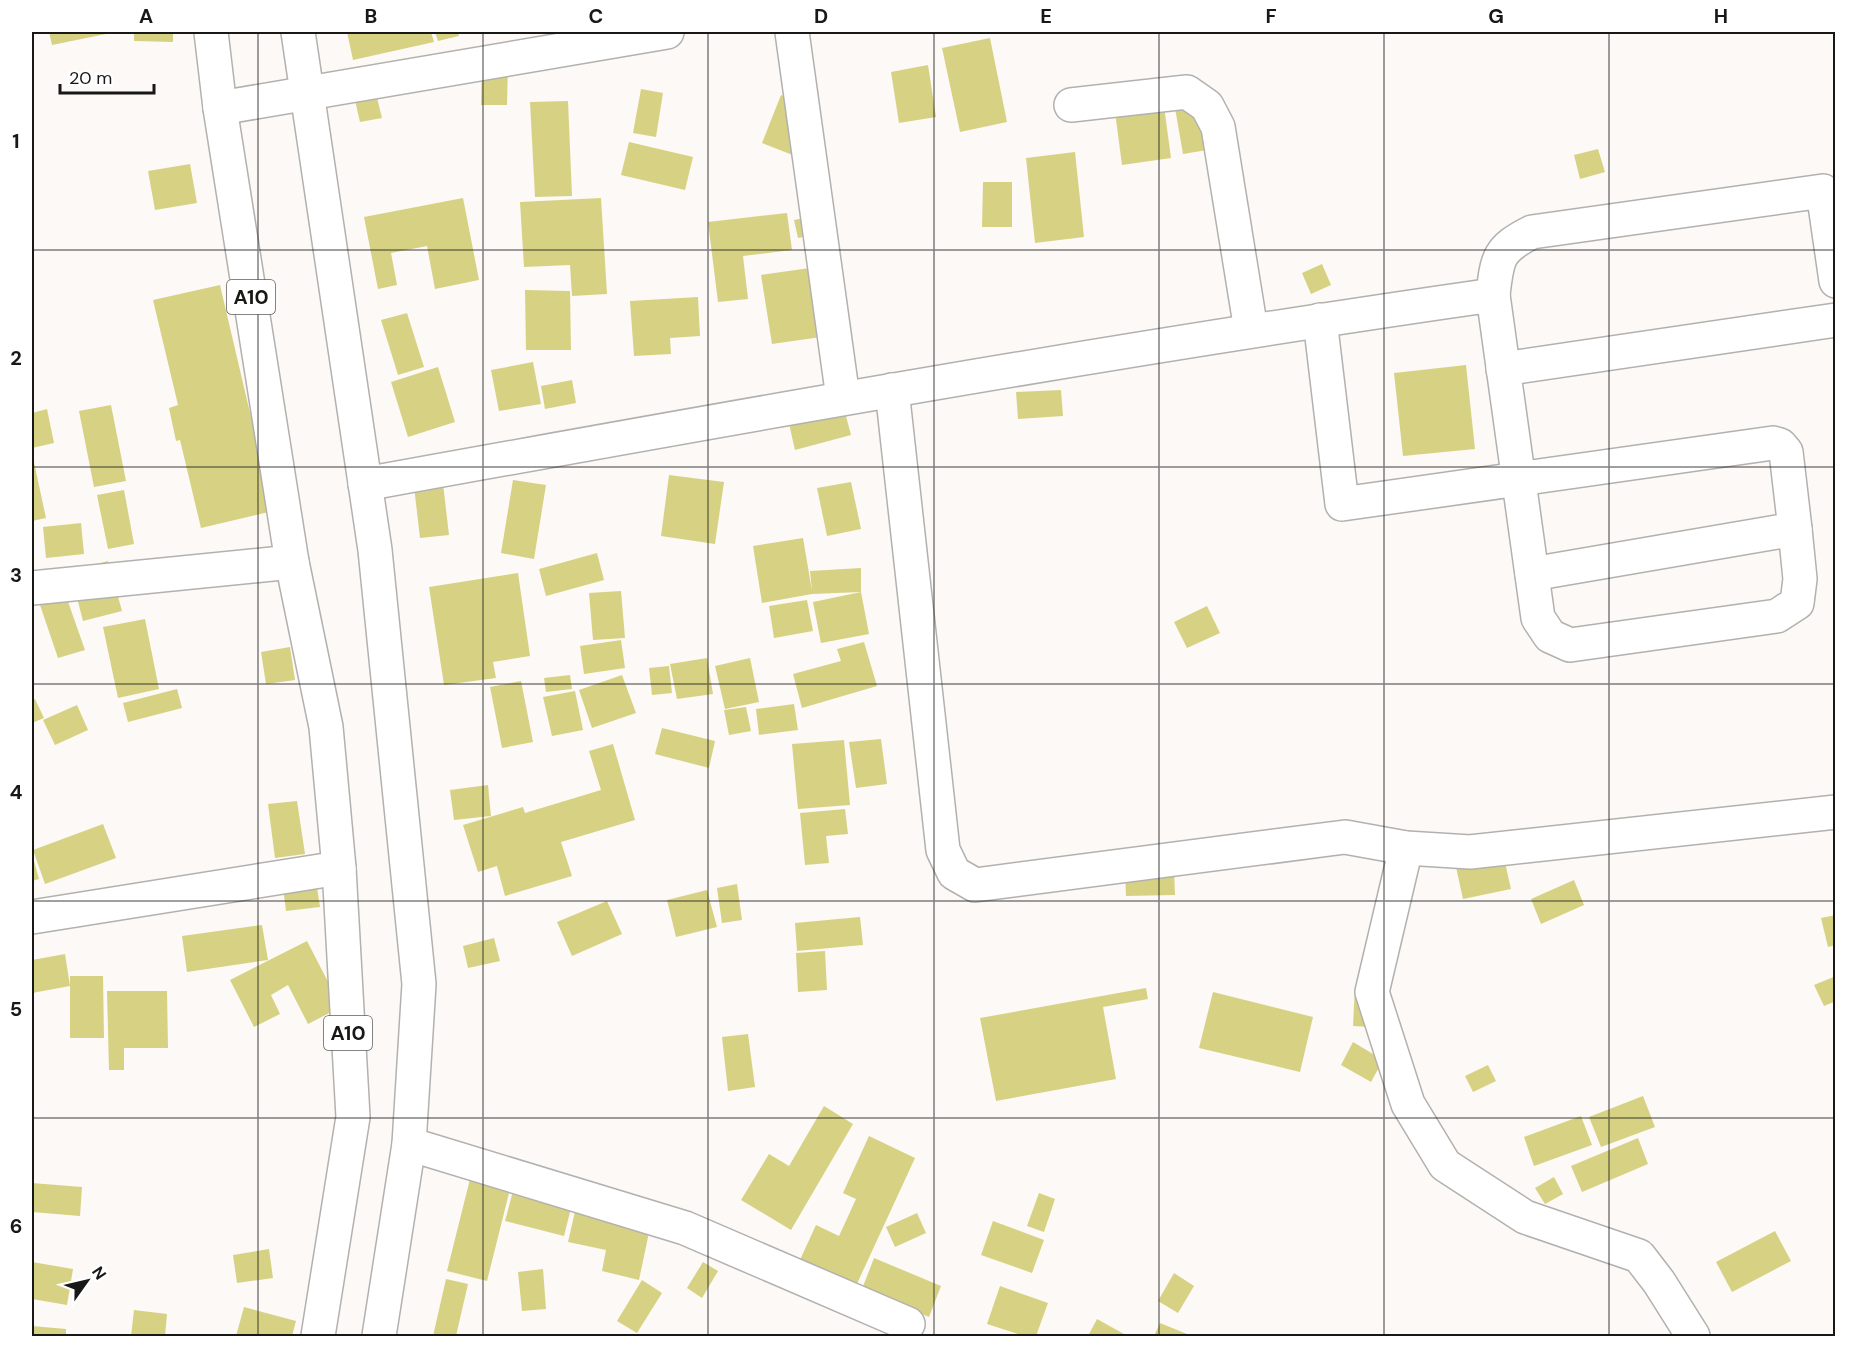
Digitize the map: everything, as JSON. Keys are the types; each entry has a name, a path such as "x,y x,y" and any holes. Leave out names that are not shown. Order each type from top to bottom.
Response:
{"main road":[{"name":"A10","path":"211,32 220,108 292,562 326,727 339,868 353,1117 318,1336"},
{"path":"298,32 375,550 399,763 419,984 409,1144 379,1336"},
{"path":"220,108 306,91 667,32"},
{"path":"792,32 843,398"},
{"path":"1071,105 1187,92 1207,106 1218,127 1251,330"},
{"path":"1320,320 1341,504 1519,481 1773,443 1780,445 1786,452 1800,579 1797,603 1777,616 1570,645 1550,636 1538,618 1519,481 1492,295 1496,264 1509,243 1532,232 1823,191 1836,281"},
{"path":"365,484 843,398 1251,330 1492,295"},
{"path":"1503,369 1836,320"},
{"path":"892,390 943,850 954,873 975,885 1345,837 1406,848 1470,852 1836,812"},
{"path":"1532,574 1795,530"},
{"path":"32,588 292,562"},
{"path":"1406,848 1372,992 1408,1104 1445,1165 1525,1217 1639,1256 1659,1282 1693,1336"},
{"path":"32,917 339,868"},
{"path":"409,1144 685,1228 908,1324"}],"building":[{"path":"49,32 105,32 106,34 52,45"},
{"path":"134,32 173,32 173,42 134,41"},
{"path":"347,32 431,32 434,42 353,60"},
{"path":"435,32 458,32 459,36 438,41"},
{"path":"990,38 1007,122 960,132 942,48"},
{"path":"482,63 508,63 507,105 481,105"},
{"path":"928,65 936,117 899,123 891,72"},
{"path":"372,78 382,118 360,122 351,83"},
{"path":"641,89 663,93 656,137 633,133"},
{"path":"781,95 814,108 795,156 762,143"},
{"path":"568,101 572,196 535,197 530,102"},
{"path":"1205,103 1213,149 1183,154 1175,108"},
{"path":"1164,106 1171,158 1122,165 1115,112"},
{"path":"629,142 693,157 685,190 621,175"},
{"path":"1598,149 1605,172 1580,179 1574,155"},
{"path":"1075,152 1084,237 1035,243 1026,158"},
{"path":"190,164 197,203 155,210 148,171"},
{"path":"983,182 1012,182 1012,227 982,227"},
{"path":"463,198 479,280 435,289 427,246 391,253 397,285 378,289 364,217"},
{"path":"601,198 607,294 572,296 570,265 524,267 520,202"},
{"path":"787,213 792,250 743,256 748,299 718,302 708,222"},
{"path":"818,215 821,233 798,238 794,220"},
{"path":"1322,264 1331,285 1311,294 1302,273"},
{"path":"824,266 835,335 772,344 761,275"},
{"path":"220,285 273,511 201,528 180,440 176,441 169,408 178,405 153,300"},
{"path":"525,290 570,291 571,350 526,350"},
{"path":"698,297 700,336 670,338 671,354 634,356 630,301"},
{"path":"407,313 424,367 398,375 381,320"},
{"path":"533,362 541,404 499,411 491,370"},
{"path":"1466,365 1475,449 1403,456 1394,373"},
{"path":"438,367 455,422 408,437 391,382"},
{"path":"572,380 576,403 545,409 541,386"},
{"path":"1061,390 1063,416 1018,419 1016,392"},
{"path":"842,401 851,435 795,450 787,415"},
{"path":"111,405 126,481 94,487 79,411"},
{"path":"47,409 54,443 32,448 32,413"},
{"path":"32,453 46,518 32,521"},
{"path":"442,475 449,535 420,538 413,478"},
{"path":"669,475 724,482 715,544 661,536"},
{"path":"513,480 546,485 534,559 501,553"},
{"path":"851,482 861,529 827,536 817,488"},
{"path":"124,490 134,544 108,549 97,495"},
{"path":"81,523 84,554 46,558 43,527"},
{"path":"803,538 812,591 810,571 861,568 861,592 812,594 762,603 753,546"},
{"path":"597,553 604,580 546,596 539,569"},
{"path":"108,561 122,611 83,621 70,571"},
{"path":"518,573 530,656 493,662 496,678 444,685 429,587"},
{"path":"621,591 625,638 593,640 589,593"},
{"path":"861,592 869,634 821,643 813,602"},
{"path":"66,596 85,650 58,658 40,605"},
{"path":"807,600 813,631 774,638 769,606"},
{"path":"1207,606 1220,633 1187,648 1174,622"},
{"path":"145,619 159,689 118,698 103,627"},
{"path":"621,640 625,668 584,674 580,646"},
{"path":"864,642 877,686 802,708 793,674 841,661 837,649"},
{"path":"290,647 295,680 266,684 261,652"},
{"path":"707,658 713,694 677,699 670,664"},
{"path":"750,658 759,702 725,709 715,666"},
{"path":"669,666 672,693 652,695 649,668"},
{"path":"570,675 572,689 546,692 544,678"},
{"path":"622,675 636,713 592,728 579,690"},
{"path":"521,681 533,742 502,748 490,687"},
{"path":"177,689 182,708 128,722 123,703"},
{"path":"575,691 583,730 552,736 543,697"},
{"path":"35,699 44,718 32,723 32,701"},
{"path":"794,704 798,730 759,735 756,709"},
{"path":"77,705 88,730 55,745 43,720"},
{"path":"746,707 751,731 729,735 724,710"},
{"path":"662,728 715,741 709,768 655,754"},
{"path":"881,739 887,784 856,788 849,742"},
{"path":"844,740 850,805 798,809 792,744"},
{"path":"613,744 635,820 561,842 572,876 505,896 497,866 478,872 463,825 523,807 525,813 601,790 589,751"},
{"path":"488,785 491,816 454,820 450,790"},
{"path":"297,801 305,854 275,858 268,804"},
{"path":"845,809 848,834 826,836 829,863 805,865 800,813"},
{"path":"103,824 116,858 45,884 33,850"},
{"path":"1502,849 1511,889 1463,899 1454,858"},
{"path":"32,854 39,879 32,881"},
{"path":"314,868 320,907 286,911 281,872"},
{"path":"1174,869 1175,895 1126,896 1125,870"},
{"path":"1574,880 1584,905 1541,924 1531,899"},
{"path":"737,884 742,920 722,923 717,888"},
{"path":"707,890 717,927 676,937 667,900"},
{"path":"607,901 622,934 572,956 557,922"},
{"path":"1836,915 1836,945 1828,947 1821,918"},
{"path":"860,917 863,945 797,951 795,923"},
{"path":"262,925 268,960 187,972 182,936"},
{"path":"494,938 500,961 468,968 463,946"},
{"path":"307,941 341,1007 308,1024 288,985 271,995 280,1014 254,1027 230,980"},
{"path":"825,951 827,990 798,992 796,953"},
{"path":"65,954 70,986 32,993 32,960"},
{"path":"70,976 103,976 104,1038 70,1038"},
{"path":"1836,976 1836,1001 1824,1006 1814,985"},
{"path":"1355,986 1390,988 1388,1028 1353,1026"},
{"path":"1146,988 1148,999 1103,1007 1116,1079 996,1101 980,1018"},
{"path":"107,991 167,991 168,1048 124,1048 124,1070 109,1070"},
{"path":"1213,992 1313,1017 1300,1072 1199,1048"},
{"path":"748,1034 755,1087 728,1091 722,1037"},
{"path":"1353,1042 1383,1060 1371,1082 1341,1065"},
{"path":"1488,1065 1496,1081 1473,1092 1465,1076"},
{"path":"1643,1096 1655,1127 1601,1147 1589,1117"},
{"path":"824,1106 853,1124 791,1230 741,1200 769,1154 789,1166"},
{"path":"1581,1116 1592,1145 1534,1166 1524,1137"},
{"path":"869,1136 915,1158 855,1288 799,1262 816,1225 839,1236 856,1199 843,1193"},
{"path":"1638,1138 1648,1164 1582,1192 1571,1166"},
{"path":"1554,1177 1563,1194 1545,1204 1535,1188"},
{"path":"470,1179 510,1189 487,1281 447,1271"},
{"path":"32,1183 82,1187 80,1216 32,1212"},
{"path":"513,1191 572,1204 564,1236 505,1221"},
{"path":"1039,1193 1055,1199 1044,1232 1027,1226"},
{"path":"576,1207 651,1223 639,1280 602,1271 606,1250 568,1242"},
{"path":"917,1213 926,1233 895,1247 886,1227"},
{"path":"993,1221 1044,1240 1032,1273 981,1255"},
{"path":"1775,1231 1791,1261 1732,1292 1716,1262"},
{"path":"269,1249 273,1278 237,1283 233,1255"},
{"path":"874,1258 941,1286 929,1317 862,1289"},
{"path":"32,1262 73,1269 67,1305 32,1299"},
{"path":"703,1262 718,1271 702,1298 687,1288"},
{"path":"543,1269 546,1309 522,1311 518,1272"},
{"path":"1174,1273 1194,1286 1178,1313 1158,1301"},
{"path":"446,1279 468,1284 456,1336 433,1336"},
{"path":"642,1280 662,1293 637,1333 617,1321"},
{"path":"1000,1286 1048,1303 1036,1336 1024,1336 987,1324"},
{"path":"244,1307 296,1321 292,1336 236,1336"},
{"path":"134,1310 167,1314 165,1336 131,1336"},
{"path":"1097,1319 1124,1334 1122,1336 1088,1336"},
{"path":"1160,1323 1192,1336 1154,1336"},
{"path":"32,1326 66,1329 66,1336 32,1336"}]}
